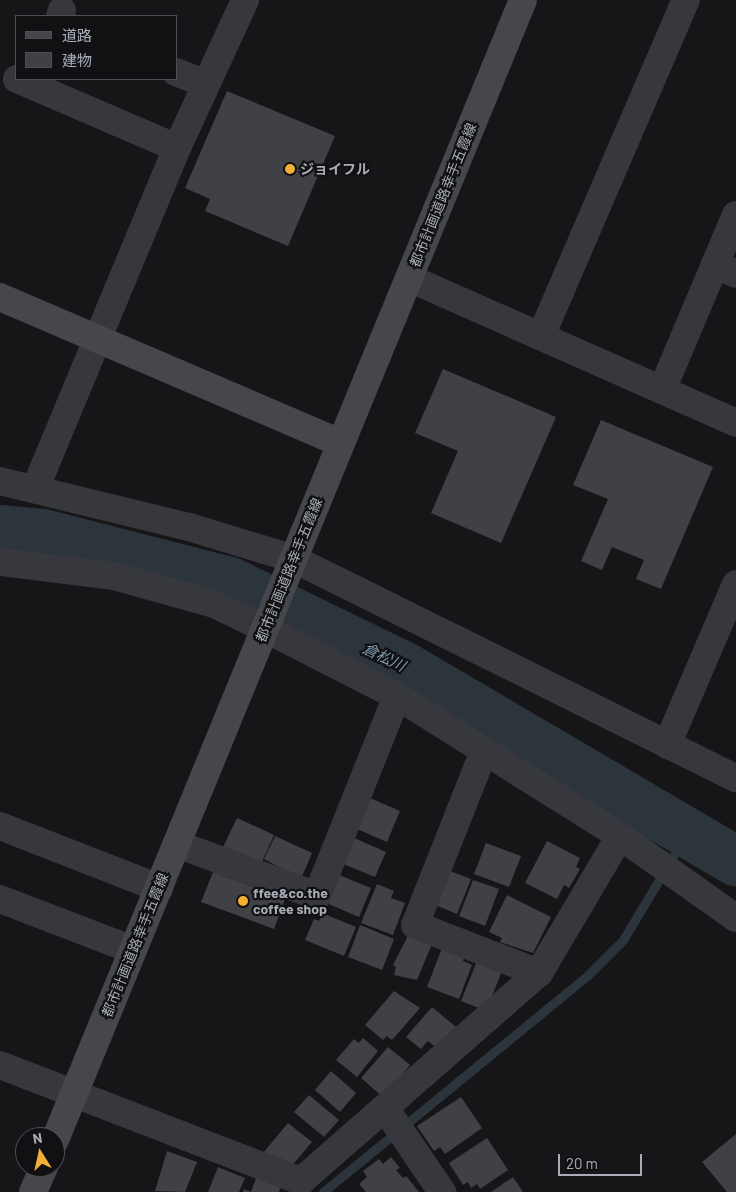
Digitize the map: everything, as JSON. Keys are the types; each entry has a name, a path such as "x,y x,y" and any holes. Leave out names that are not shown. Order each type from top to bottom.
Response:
{"street":[{"path":"35,489 177,148 245,0"},
{"name":"都市計画道路幸手五霞線","path":"60,1127 523,0"},
{"path":"541,336 686,0"},
{"path":"0,72 15,77"},
{"path":"178,73 206,84"},
{"path":"23,80 177,148"},
{"path":"662,390 726,269 736,215"},
{"path":"409,278 736,423"},
{"path":"0,298 340,443"},
{"path":"0,481 189,527 291,566 736,778"},
{"path":"0,562 114,576 214,604 268,623 397,696 620,836 736,918"},
{"path":"667,745 736,584"},
{"path":"177,844 317,896 397,696"},
{"path":"484,751 415,925 539,973"},
{"path":"0,826 158,888"},
{"path":"0,1066 301,1181 539,973 620,836"},
{"path":"0,899 133,950"},
{"path":"384,1108 442,1192"},
{"path":"33,1192 40,1177"}],"building":[{"path":"227,91 335,136 288,246 205,211 210,199 185,188"},
{"path":"443,369 556,417 501,543 431,513 458,451 415,433"},
{"path":"601,420 713,467 661,589 636,579 644,560 612,547 602,570 581,561 608,499 573,485"},
{"path":"370,798 400,811 387,842 357,829"},
{"path":"237,818 274,835 260,866 222,849"},
{"path":"275,836 312,853 301,879 264,859"},
{"path":"352,837 386,852 375,877 341,863"},
{"path":"547,841 580,858 576,867 580,869 569,888 564,885 557,899 525,883"},
{"path":"486,843 521,856 509,887 474,874"},
{"path":"442,868 471,879 457,914 428,902"},
{"name":"ffee&co.the coffee shop","path":"213,872 285,899 274,929 201,902"},
{"path":"339,875 371,888 359,917 324,902"},
{"path":"473,880 499,889 485,926 459,916"},
{"path":"377,884 394,891 391,898 405,903 393,935 361,923"},
{"path":"507,895 551,917 533,953 500,942 502,938 489,932"},
{"path":"322,913 356,927 344,956 305,940 314,919 319,921"},
{"path":"360,925 394,939 382,970 348,957"},
{"path":"409,934 432,944 417,980 394,975 396,967 393,965"},
{"path":"442,948 464,957 463,961 472,965 459,999 427,987"},
{"path":"477,961 502,971 486,1011 461,1001"},
{"path":"394,991 420,1008 392,1040 387,1036 383,1040 365,1025"},
{"path":"432,1007 456,1027 437,1048 428,1041 421,1049 406,1037"},
{"path":"363,1038 378,1051 357,1077 336,1060 354,1039 359,1043"},
{"path":"388,1047 410,1065 383,1097 361,1078"},
{"path":"331,1071 356,1093 340,1112 315,1090"},
{"path":"309,1095 339,1120 324,1137 294,1112"},
{"path":"461,1097 482,1128 445,1154 440,1147 434,1151 417,1126"},
{"path":"288,1123 312,1142 290,1168 263,1153"},
{"path":"736,1134 736,1192 727,1192 702,1162"},
{"path":"487,1138 508,1170 480,1189 477,1184 471,1188 468,1182 463,1185 449,1163"},
{"path":"167,1151 197,1162 185,1192 155,1191"},
{"path":"391,1157 400,1168 396,1170 403,1178 406,1176 419,1192 366,1192 359,1184 367,1177 363,1171 379,1159 383,1164"},
{"path":"218,1167 245,1178 239,1192 208,1192"},
{"path":"513,1177 523,1192 491,1192"},
{"path":"256,1178 281,1187 279,1192 251,1192"}],"waterway":[{"name":"倉松川","path":"0,530 43,534 230,582 405,667 736,861"},
{"path":"323,1192 589,974 623,940 687,833"}],"place":[{"name":"ジョイフル","path":"290,169"},
{"name":"ffee&co.the coffee shop","path":"243,901"}]}
